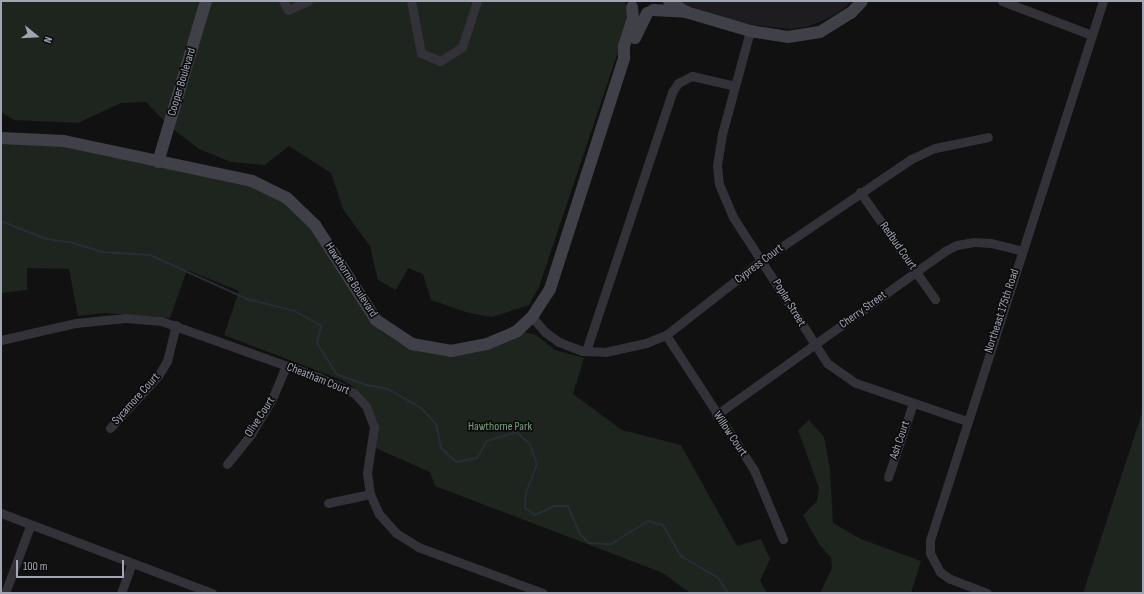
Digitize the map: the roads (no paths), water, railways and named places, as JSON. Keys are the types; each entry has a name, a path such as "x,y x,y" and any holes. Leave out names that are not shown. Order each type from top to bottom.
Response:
{"street":[{"name":"Cooper Boulevard","path":"158,162 206,1"},
{"path":"283,1 288,10 308,1"},
{"path":"412,1 420,53 440,61 462,47 477,1"},
{"path":"669,1 686,12"},
{"path":"630,3 639,12 653,8 686,12 750,31 788,36 820,32 851,13 862,1"},
{"path":"1002,1 1092,35"},
{"name":"Northeast 175th Road","path":"986,593 945,577 934,563 929,547 967,421 1103,1"},
{"name":"Hawthorne Boulevard","path":"1,138 64,141 252,181 287,198 315,225 376,320 412,344 451,351 487,344 517,331 532,317 550,289 624,58 624,46 633,18 630,3"},
{"name":"Hawthorne Boulevard","path":"624,58 632,47 640,24 653,8"},
{"name":"Poplar Street","path":"750,31 719,151 718,184 733,217 827,363 840,374 856,383 913,404 967,421"},
{"path":"586,351 672,92 678,83 692,76 735,86"},
{"name":"Cypress Court","path":"532,317 545,332 559,342 586,351 605,352 624,348 666,335 762,260 860,192 911,159 935,148 988,137"},
{"name":"Redbud Court","path":"860,192 935,300"},
{"name":"Cherry Street","path":"716,415 916,271 957,245 991,243 1022,251"},
{"name":"Cheatham Court","path":"1,340 76,323 126,318 161,321 286,366 354,393 366,406 374,426 367,473 370,494 379,514 403,539 543,593"},
{"name":"Sycamore Court","path":"110,428 158,376 167,361 176,326"},
{"name":"Willow Court","path":"666,335 716,415 754,470 783,539"},
{"name":"Olive Court","path":"226,464 266,410 281,383 286,366"},
{"name":"Ash Court","path":"888,477 913,404"},
{"path":"328,503 370,494"},
{"path":"1,514 212,593"},
{"path":"5,593 30,526"},
{"path":"122,593 132,563"}],"waterway":[{"path":"1,221 46,239 73,243 102,252 150,255 247,299 295,311 321,326 317,343 336,374 367,385 388,389 422,409 436,424 441,448 456,462 477,458 487,441 516,432 530,444 537,464 526,492 525,508 535,515 554,506 568,506 580,534 589,543 611,544 648,521 663,525 681,556 718,578 728,593"}],"park label":[{"name":"Hawthorne Park","path":"500,427"}]}
